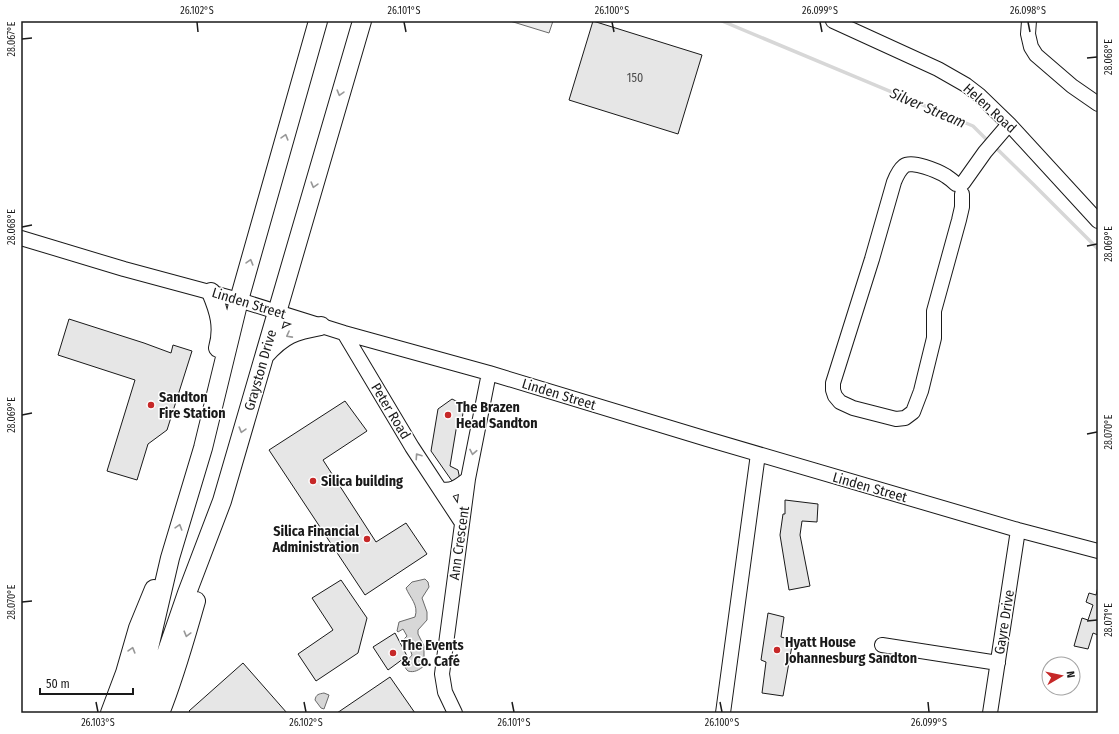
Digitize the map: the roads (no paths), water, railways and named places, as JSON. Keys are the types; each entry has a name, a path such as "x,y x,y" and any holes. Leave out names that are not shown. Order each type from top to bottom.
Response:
{"main road":[{"name":"Grayston Drive","path":"142,713 158,651 170,558 203,448 240,300 318,21"},
{"name":"Grayston Drive","path":"129,713 142,678 158,651 187,593 222,501 263,356 362,21"},
{"path":"203,448 209,390 220,340 220,320 217,306 211,292"},
{"path":"263,356 275,343 288,334 301,329 321,326"},
{"path":"160,713 180,660 222,501"},
{"path":"110,713 125,673 138,628 150,598 170,558"}],"street":[{"name":"Helen Road","path":"833,21 938,69 966,85 979,95 1009,124 1098,221"},
{"path":"1029,21 1028,34 1031,47 1036,55 1072,86 1098,104"},
{"path":"960,187 946,176 924,166 912,163 904,166 897,176 833,383 835,396 840,402 853,408 896,419 905,418 913,412 921,391 934,338 934,311 962,207 960,187 1009,124"},
{"name":"Linden Street","path":"21,238 124,269 240,300 344,333 489,373 674,430 1018,530 1098,551"},
{"name":"Peter Road","path":"344,333 412,447 462,523"},
{"name":"Ann Crescent","path":"455,713 446,692 442,674 468,479 489,373"},
{"path":"722,713 758,454"},
{"path":"440,488 447,490 452,489 468,479"},
{"name":"Gayre Drive","path":"990,713 1018,530"},
{"path":"882,645 998,663"}],"waterway":[{"name":"Silver Stream","path":"722,21 973,126 989,142"},
{"name":"Silver Stream","path":"994,146 1098,249"}],"place":[{"name":"Sandton Fire Station","path":"151,405"},
{"name":"The Brazen Head Sandton","path":"448,415"},
{"name":"Silica building","path":"313,481"},
{"name":"Silica Financial Administration","path":"367,539"},
{"name":"Hyatt House Johannesburg Sandton","path":"777,650"},
{"name":"The Events & Co. Café","path":"393,653"}]}
